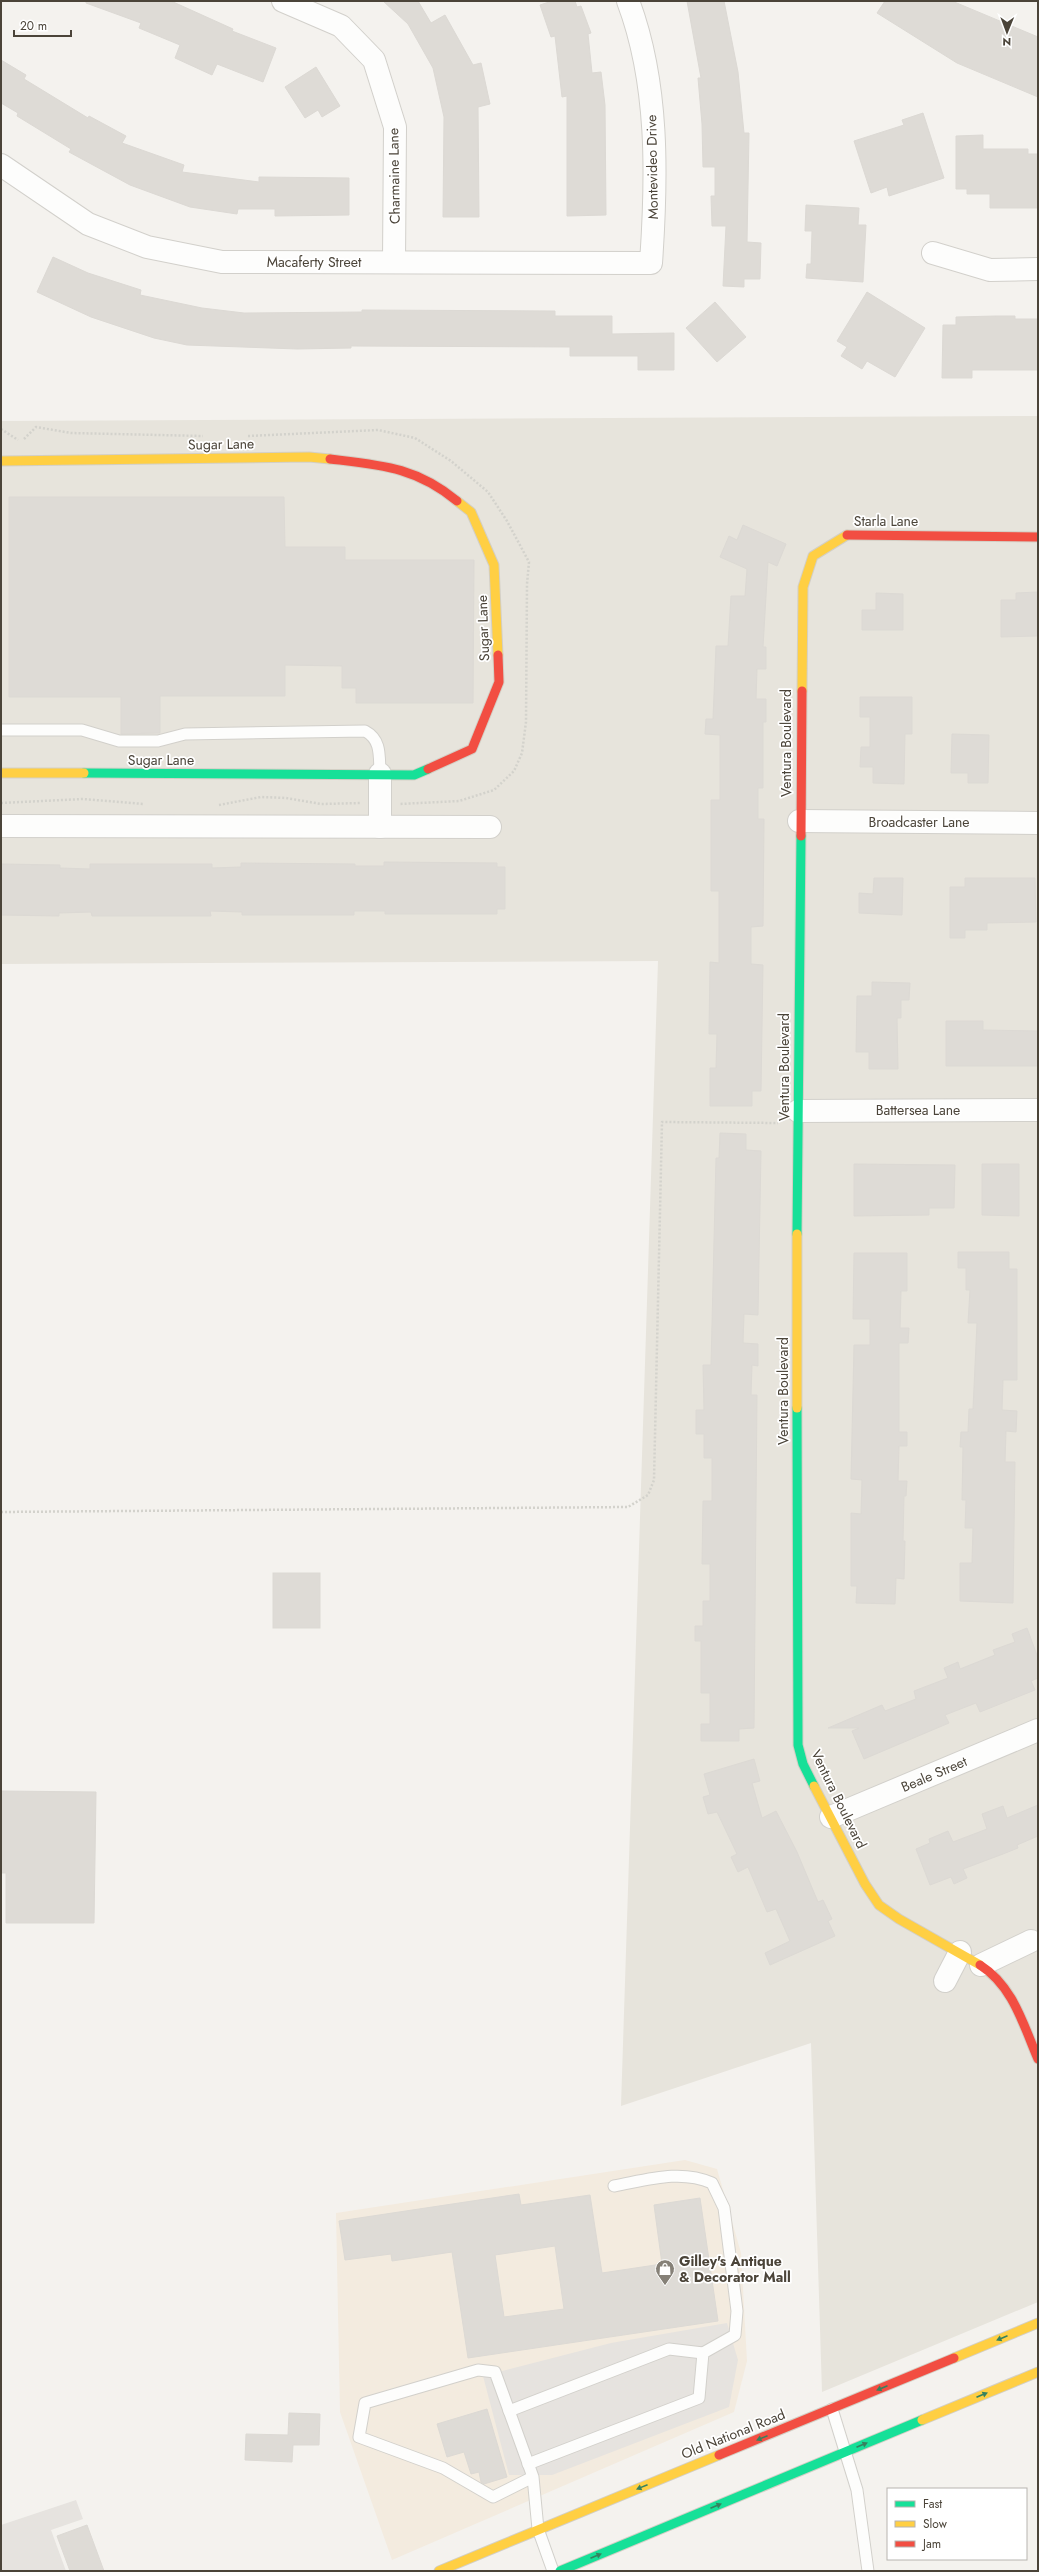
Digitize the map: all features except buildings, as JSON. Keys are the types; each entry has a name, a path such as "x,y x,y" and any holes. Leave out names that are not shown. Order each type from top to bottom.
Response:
{"street":[{"name":"Charmaine Lane","path":"283,1 341,26 374,60 395,127 394,262"},
{"name":"Montevideo Drive","path":"628,1 639,32 653,125 651,263"},
{"name":"Macaferty Street","path":"1,165 88,224 147,247 222,262 651,263"},
{"path":"934,253 990,270 1038,269"},
{"name":"Sugar Lane","path":"1,461 308,457 389,466 438,484 471,512 494,565 499,682 472,749 414,775 1,773"},
{"name":"Starla Lane","path":"801,627 803,587 813,556 846,535 1038,537"},
{"name":"Ventura Boulevard","path":"801,627 797,1117 797,1730 803,1764 865,1884 879,1905 899,1919 960,1952 993,1973 1010,1993 1038,2059"},
{"path":"380,774 380,827"},
{"name":"Broadcaster Lane","path":"799,821 1038,823"},
{"path":"1,826 490,827"},
{"name":"Battersea Lane","path":"797,1117 1038,1110"},
{"name":"Beale Street","path":"831,1817 1038,1730"},
{"path":"981,1965 1030,1941"},
{"path":"945,1981 960,1952"},
{"name":"Old National Road","path":"439,2571 1038,2323"},
{"path":"560,2571 1038,2372"}],"lane":[{"path":"1,730 82,730 119,741 158,741 185,734 365,731 373,735 378,744 380,774"},
{"path":"510,2411 669,2349 702,2353 735,2335 737,2311 724,2208 712,2183 700,2177 679,2174 614,2186"},
{"path":"528,2464 699,2398 702,2353"},
{"path":"533,2477 493,2497 443,2468 359,2437 365,2403 478,2370 495,2372 533,2477 538,2529 553,2571"},
{"path":"832,2409 857,2490 868,2571"}],"path":[{"path":"1,429 21,441 36,427 71,433 206,436"},
{"path":"218,805 261,797 286,798 321,804 425,804 459,801 494,790 514,771 522,754 526,722 526,584 529,562 508,521 488,492 451,461 415,438 378,430 245,436"},
{"path":"1,803 83,799 152,805"},
{"path":"1,1512 628,1507 648,1495 654,1480 662,1122 797,1117"}],"shaded area":[{"path":"1038,416 1038,2302 822,2392 811,2043 621,2106 658,961 1,964 1,421"},
{"path":"685,2160 717,2169 741,2253 747,2361 734,2412 392,2560 340,2412 336,2213"},
{"path":"727,2323 738,2360 729,2407 552,2475 509,2475 483,2376 611,2343"},
{"path":"76,2500 83,2519 51,2530 66,2571 1,2571 1,2525"}],"traffic: fast":[{"path":"84,773 414,775 428,769"},
{"path":"797,1234 801,836"},
{"path":"797,1408 798,1745 803,1764 814,1786"},
{"path":"560,2571 922,2420"}],"traffic: slow":[{"path":"1,461 309,457 330,459"},
{"path":"457,501 471,512 494,565 498,655"},
{"path":"802,691 803,587 813,556 847,535"},
{"path":"1,773 84,773"},
{"path":"797,1234 797,1408"},
{"path":"814,1786 865,1884 879,1905 899,1919 980,1965"},
{"path":"954,2358 1038,2323"},
{"path":"922,2420 1038,2372"},
{"path":"439,2571 719,2455"}],"traffic: jam":[{"path":"330,459 366,463 412,474 427,481 457,501"},
{"path":"847,535 1038,537"},
{"path":"428,769 472,749 499,682 498,655"},
{"path":"801,836 802,691"},
{"path":"980,1965 1001,1984 1009,1995 1022,2019 1038,2059"},
{"path":"719,2455 954,2358"}],"place":[{"name":"Gilley's Antique & Decorator Mall","path":"665,2286"}]}
